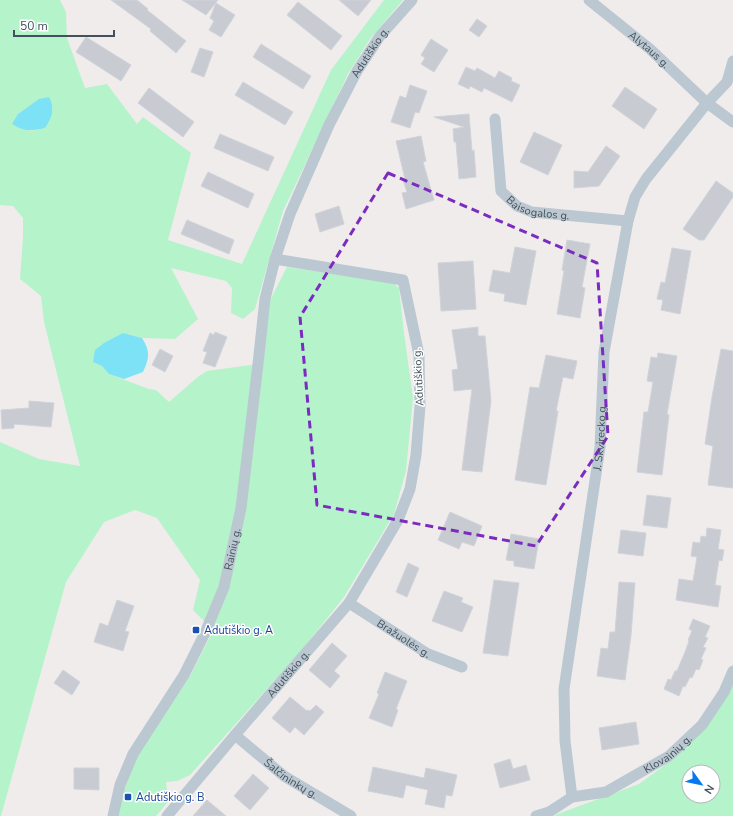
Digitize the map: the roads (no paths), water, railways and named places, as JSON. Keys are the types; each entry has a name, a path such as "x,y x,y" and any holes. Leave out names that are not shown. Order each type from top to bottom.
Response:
{"street":[{"name":"Adutiškio g.","path":"167,816 349,603 398,520 410,489 416,455 420,406 418,355 403,280 275,259 290,214 329,125 357,71 380,36 412,0"},
{"name":"Alytaus g.","path":"589,0 650,50 707,103"},
{"name":"J. Skvirecko g.","path":"572,797 565,741 564,689 600,447 604,352 628,221 636,197 646,179 707,103 727,82 733,61"},
{"path":"707,103 733,122"},
{"name":"Baisogalos g.","path":"494,119 501,191 517,206 532,212 628,221"},
{"name":"Rainių g.","path":"113,816 120,785 133,754 184,675 205,633 224,587 241,508 265,299 275,259"},
{"name":"Bražuolės g.","path":"349,603 428,654 462,667"},
{"name":"Klovainių g.","path":"572,797 606,792 669,756 702,725 724,692 733,671"},
{"name":"Šalčininkų g.","path":"235,735 284,776 351,816"},
{"path":"536,816 549,812 572,797"}],"water":[{"path":"49,97 52,105 52,113 45,128 28,130 12,124 18,114 39,99"},
{"path":"123,333 142,338 148,351 148,358 143,372 124,379 109,374 102,366 93,362 95,350 104,343"}],"place":[{"name":"Adutiškio g. A","path":"196,630"},
{"name":"Adutiškio g. B","path":"128,797"}]}
